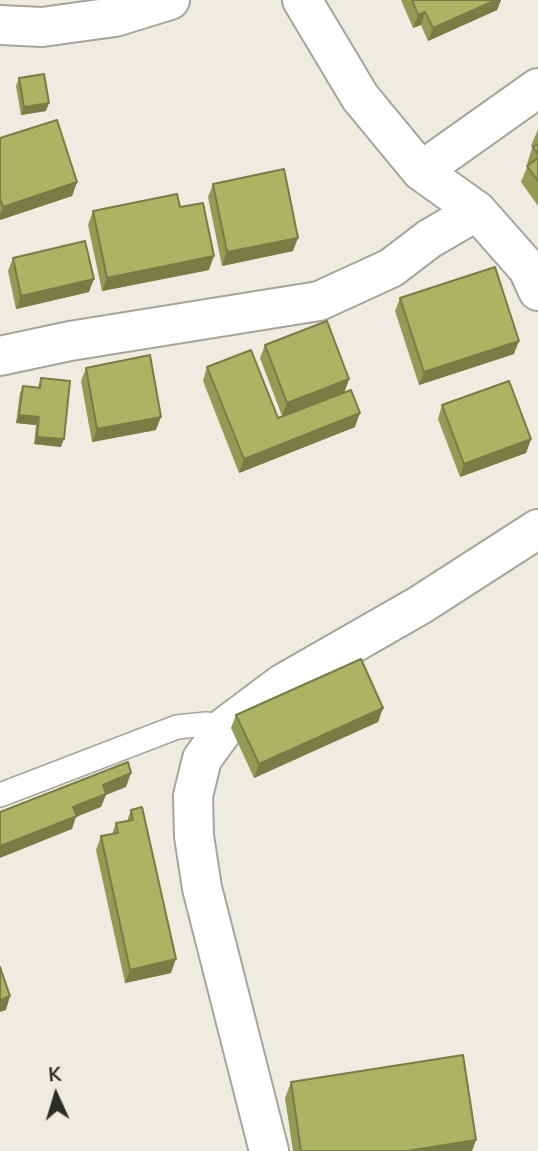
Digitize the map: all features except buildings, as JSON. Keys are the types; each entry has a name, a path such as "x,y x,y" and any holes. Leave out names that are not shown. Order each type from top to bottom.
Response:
{"street":[{"path":"0,25 43,27 115,18 170,0"},
{"path":"302,0 360,97 422,171 477,211 528,269 538,291"},
{"path":"422,171 538,88"},
{"path":"0,356 70,341 319,302 391,268 429,239 477,211"},
{"path":"269,1151 202,888 194,836 193,796 202,759 226,726 282,684 420,605 538,528"}],"lane":[{"path":"0,795 177,727 206,724 226,726"}]}
